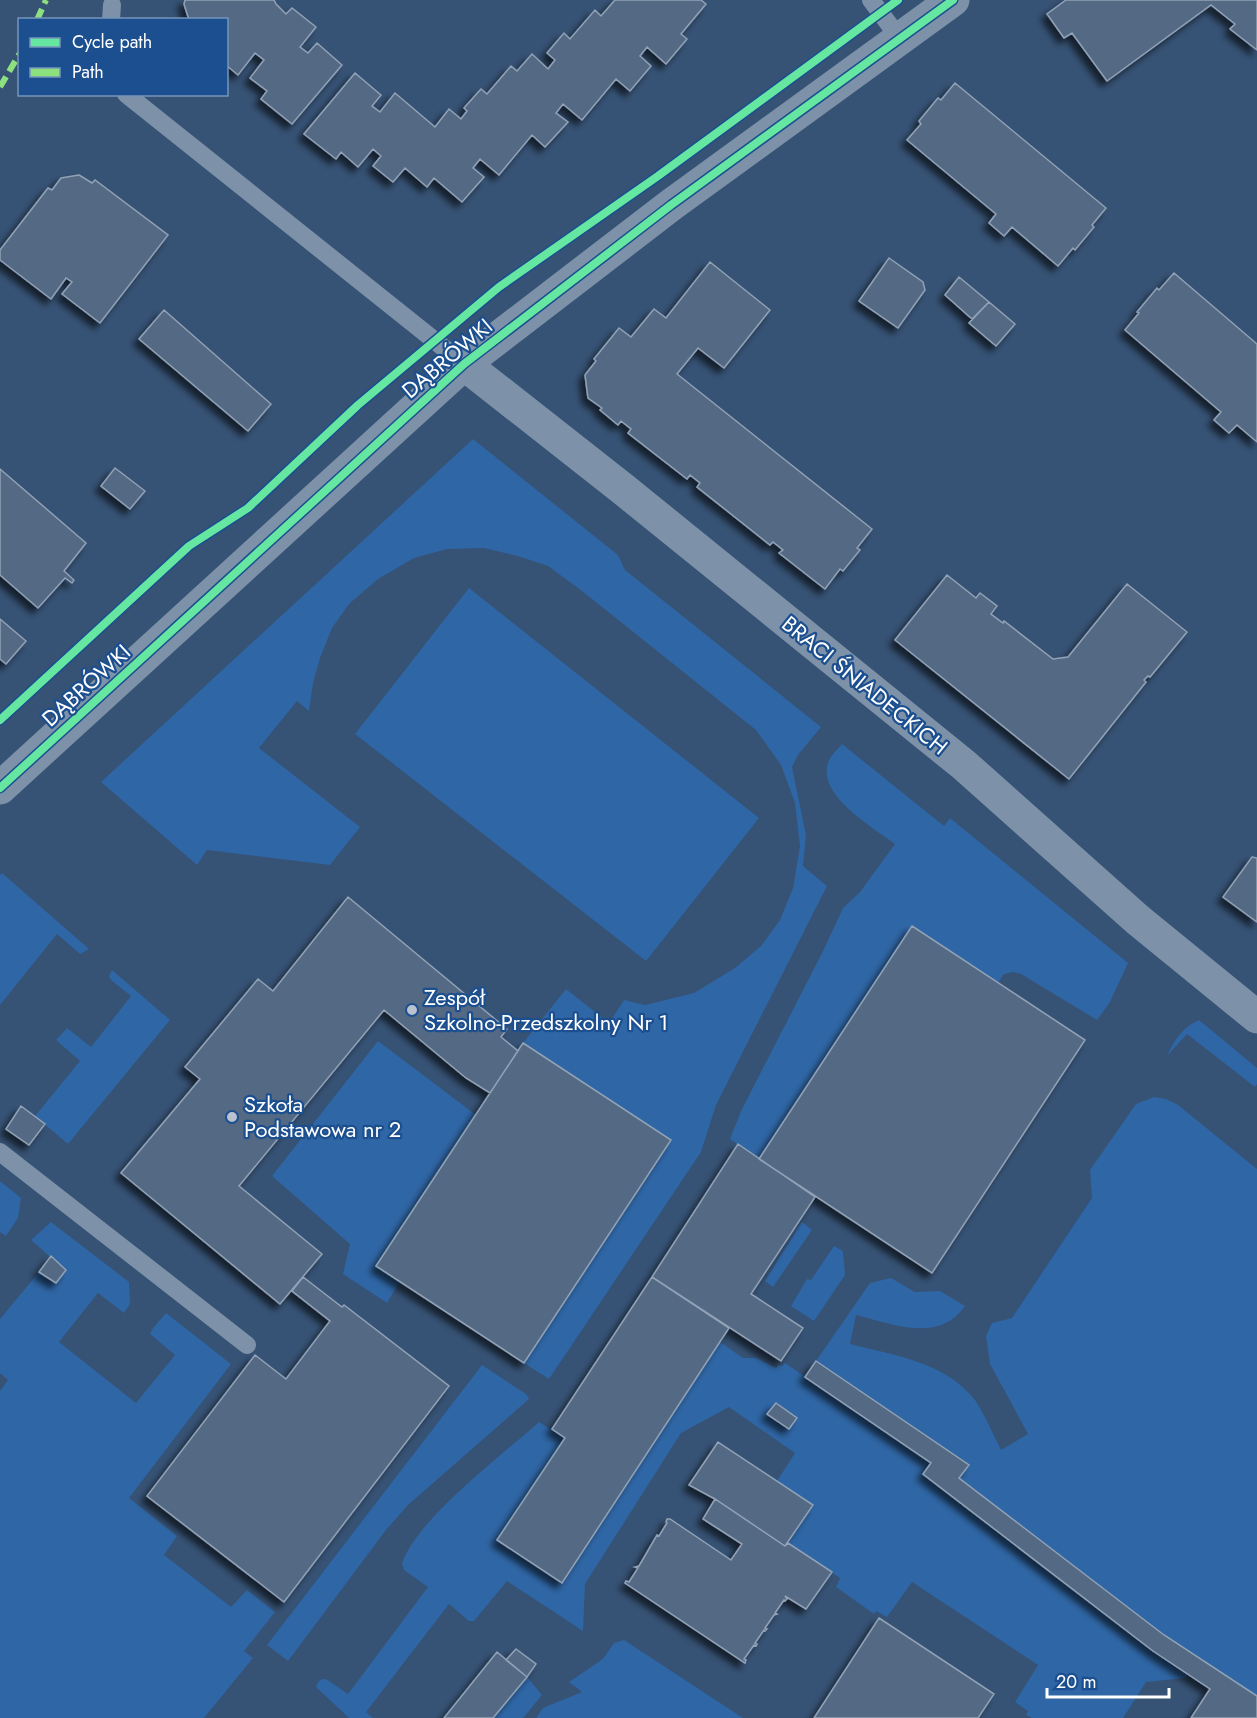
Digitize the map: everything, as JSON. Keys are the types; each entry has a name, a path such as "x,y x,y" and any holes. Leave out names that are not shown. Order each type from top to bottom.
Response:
{"street":[{"name":"DĄBRÓWKI","path":"0,788 464,364 671,205 953,0"},
{"name":"BRACI ŚNIADECKICH","path":"464,364 623,489 964,765 1138,920 1257,1017"}],"lane":[{"path":"871,0 900,39"},
{"path":"129,96 464,364"},
{"path":"0,1152 247,1345"}],"shaded area":[{"path":"473,439 618,555 625,570 821,727 798,755 792,767 806,835 803,866 827,886 716,1105 701,1152 549,1379 524,1363 523,1043 566,989 609,1023 624,1000 645,1005 694,993 735,968 761,946 780,920 793,888 800,846 795,803 781,765 756,730 548,566 484,548 447,549 414,558 378,579 349,604 332,628 320,658 309,711 297,701 259,748 360,827 330,865 207,850 197,865 101,782"},
{"path":"469,588 759,818 646,961 355,734"},
{"path":"842,744 944,826 950,818 1128,963 1110,1002 1097,1020 1021,974 1013,972 1004,974 998,983 912,927 759,1159 730,1139 741,1111 843,908 860,892 895,844 849,810 831,787 827,775 828,763"},
{"path":"2,873 89,949 80,954 57,934 0,1005 0,875"},
{"path":"112,970 170,1020 68,1144 35,1116 80,1061 56,1040 67,1028 91,1047 131,996 111,980 109,976"},
{"path":"1199,1020 1257,1068 1255,1087 1187,1034 1167,1056 1188,1026"},
{"path":"378,1041 476,1115 376,1266 400,1281 387,1303 343,1274 350,1244 272,1176"},
{"path":"1154,1097 1166,1099 1178,1105 1257,1169 1257,1696 1164,1635 959,1478 969,1464 816,1361 870,1283 891,1278 915,1292 940,1291 965,1306 954,1318 942,1325 914,1328 856,1315 850,1344 918,1362 949,1377 975,1400 1001,1450 1028,1434 990,1364 986,1336 992,1323 1012,1318 1092,1198 1090,1170 1136,1104"},
{"path":"0,1181 21,1198 18,1218 6,1236 0,1232"},
{"path":"51,1222 129,1282 130,1304 124,1313 98,1293 59,1342 136,1403 175,1355 150,1334 166,1313 231,1364 129,1498 177,1536 164,1555 231,1607 247,1590 275,1612 244,1651 253,1658 204,1718 0,1718 0,1391 8,1380 0,1373 0,1319 39,1272 56,1283 65,1270 31,1240"},
{"path":"802,1222 812,1230 773,1287 765,1281"},
{"path":"834,1246 843,1251 845,1275 814,1321 791,1306 807,1279 811,1280"},
{"path":"720,1342 743,1358 756,1358 776,1368 785,1363 931,1463 923,1474 1153,1651 1189,1675 1185,1678 1146,1682 1123,1718 1032,1718 1026,1715 1028,1711 1015,1702 1038,1665 912,1582 887,1617 876,1611 874,1614 836,1587 840,1578 788,1543 813,1505 777,1481 795,1453 729,1407 681,1433 585,1584 583,1631 507,1581 474,1621 469,1621 449,1604 366,1712 373,1718 349,1718 316,1687 319,1681 326,1679 348,1694 428,1587 404,1570 402,1563 411,1545 462,1488 539,1422 565,1438 498,1540 563,1583"},
{"path":"482,1365 526,1394 529,1399 408,1505 386,1530 288,1661 267,1645"},
{"path":"624,1640 743,1718 536,1718 543,1708 582,1692 569,1682 603,1659 614,1643"},
{"path":"527,1677 542,1695 523,1718 493,1718"}],"building":[{"path":"185,0 274,0 286,14 292,8 316,27 300,47 308,53 317,43 342,65 292,124 261,99 267,91 250,78 264,60 255,53 238,75 228,67 228,18 188,18"},
{"path":"615,0 701,0 706,4 681,34 687,39 666,64 647,47 640,56 651,66 630,91 616,79 582,120 563,104 556,113 568,122 545,147 532,135 499,175 480,159 473,168 484,177 462,202 434,178 427,187 405,168 393,182 373,166 381,156 373,149 358,167 341,152 336,159 304,134 355,73 381,95 372,106 380,112 395,93 435,127 449,109 461,119 467,111 464,108 481,89 487,94 511,66 517,71 532,54 548,69 555,60 547,53 564,33 570,39 595,10 601,16"},
{"path":"1066,0 1257,0 1257,50 1230,29 1235,24 1211,5 1107,81 1072,33 1064,38 1047,14"},
{"path":"955,83 1106,208 1075,250 1073,248 1058,266 1012,227 1004,236 989,223 996,214 907,140 938,98 941,100"},
{"path":"79,175 92,183 95,180 168,235 100,323 62,294 72,282 66,278 51,299 0,260 0,250 48,188 52,190 61,178"},
{"path":"889,258 923,282 925,290 898,328 859,301"},
{"path":"710,262 770,310 724,368 698,348 677,374 872,529 857,548 860,550 843,571 840,569 825,589 779,553 783,550 773,542 770,545 697,487 700,483 690,475 687,479 628,433 631,429 621,421 618,425 600,410 602,408 588,398 585,375 596,361 594,359 619,328 631,337 654,309 666,318"},
{"path":"1174,273 1257,344 1257,442 1237,425 1229,433 1214,420 1221,412 1125,330 1157,288 1159,290"},
{"path":"959,277 989,302 972,319 945,295"},
{"path":"989,302 1015,324 996,346 969,323"},
{"path":"164,310 271,404 248,431 139,339"},
{"path":"115,468 145,491 130,509 101,486"},
{"path":"0,469 86,543 64,571 74,580 72,583 65,578 38,608 0,575"},
{"path":"947,575 976,598 980,593 997,606 991,614 1003,623 1004,621 1053,659 1068,657 1127,584 1187,632 1150,677 1144,680 1146,682 1069,779 895,640"},
{"path":"0,619 26,641 6,664 0,659"},
{"path":"1252,857 1257,858 1257,922 1223,897"},
{"name":"Szkoła Podstawowa nr 2","path":"348,897 507,1029 501,1037 518,1051 490,1093 466,1078 384,1010 239,1186 322,1254 280,1304 121,1173 200,1079 185,1067 258,979 273,991"},
{"path":"912,926 1085,1040 932,1273 759,1159"},
{"path":"523,1043 671,1140 524,1363 376,1266"},
{"path":"21,1106 45,1124 29,1145 6,1129"},
{"path":"738,1144 815,1197 751,1294 803,1328 781,1361 652,1277"},
{"path":"51,1256 66,1270 56,1283 39,1272"},
{"path":"303,1277 342,1307 344,1305 449,1386 284,1602 147,1496 255,1355 286,1379 330,1321 292,1291"},
{"path":"652,1277 729,1328 562,1583 497,1540 565,1438 552,1429"},
{"path":"816,1361 969,1465 959,1478 1164,1635 1257,1696 1257,1718 1191,1718 1210,1689 1153,1651 923,1474 931,1463 805,1377"},
{"path":"776,1403 797,1418 789,1429 767,1414"},
{"path":"718,1442 813,1505 785,1546 715,1499 689,1485"},
{"path":"715,1499 785,1546 788,1543 832,1572 806,1609 785,1596 787,1599 784,1600 775,1613 777,1614 765,1628 767,1629 755,1643 756,1646 754,1645 744,1659 745,1663 625,1583 629,1582 638,1568 635,1567 639,1566 657,1535 659,1536 667,1519 731,1560 742,1544 703,1519"},
{"path":"879,1618 994,1694 978,1718 814,1718"},
{"path":"516,1649 536,1664 527,1677 506,1660"},
{"path":"497,1652 527,1677 493,1718 444,1718"}],"marked path":[{"path":"38,18 46,0"},
{"path":"0,87 18,56"}],"cycle path":[{"path":"0,720 189,546 248,508 358,405 499,287 658,176 898,0"},
{"path":"0,788 464,364 671,205 953,0"}],"place":[{"name":"Zespół Szkolno-Przedszkolny Nr 1","path":"412,1010"},
{"name":"Szkoła Podstawowa nr 2","path":"232,1117"}]}
